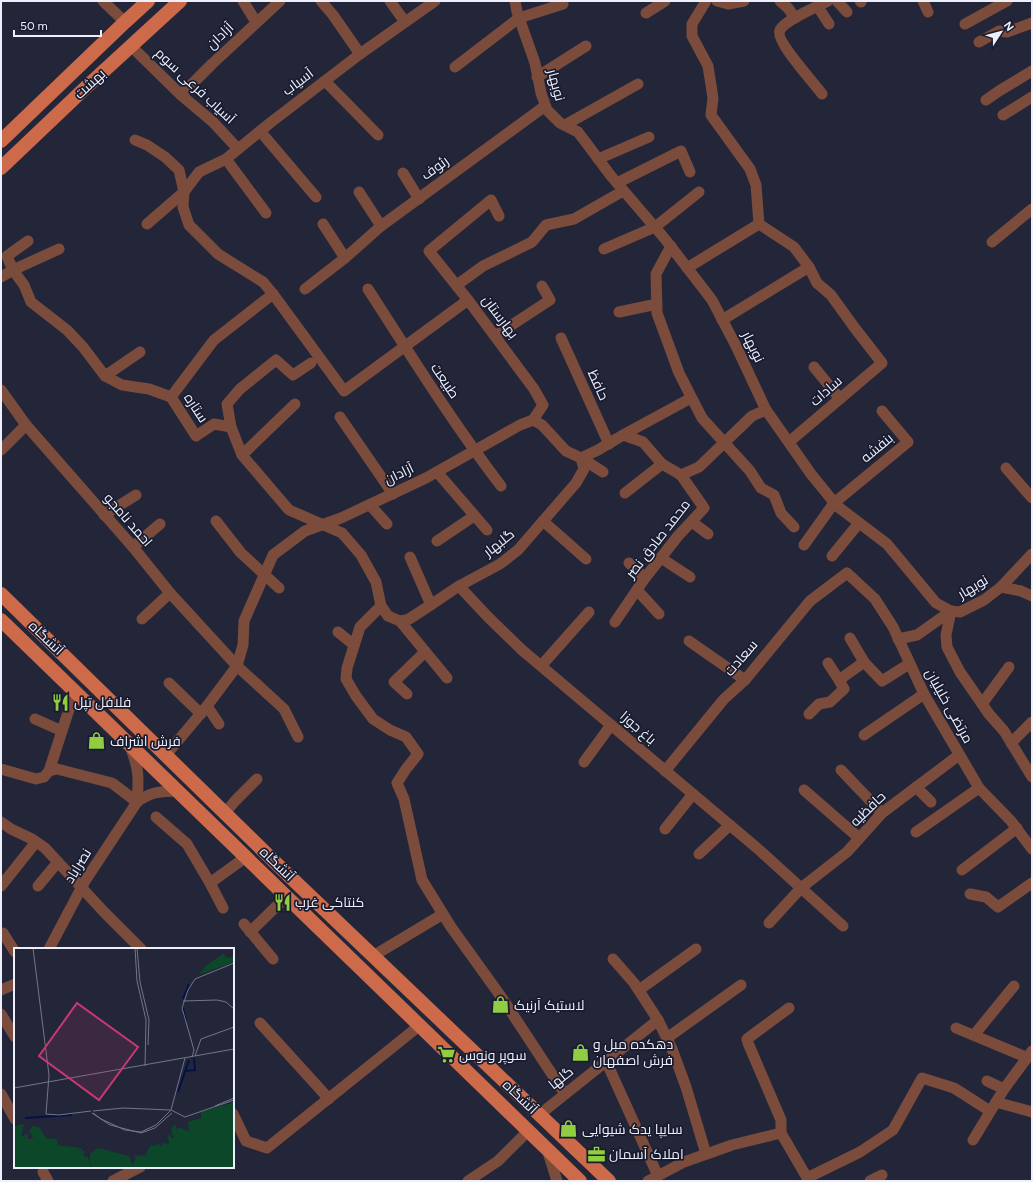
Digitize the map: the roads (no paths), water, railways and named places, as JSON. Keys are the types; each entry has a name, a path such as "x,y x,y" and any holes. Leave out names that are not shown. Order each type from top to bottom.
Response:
{"main road":[{"name":"بهشت","path":"1,140 148,1"},
{"name":"بهشت","path":"1,168 180,1"},
{"name":"آتشگاه","path":"1,594 373,956 609,1181"},
{"name":"آتشگاه","path":"1,620 580,1181"},
{"path":"404,1011 417,998"}],"street":[{"path":"103,1 125,22"},
{"path":"243,1 256,22"},
{"name":"آزادان","path":"181,95 256,22 280,1"},
{"path":"320,1 333,15 360,54"},
{"path":"390,1 405,22"},
{"name":"آسیاب","path":"147,224 184,192 199,172 226,159 360,54 435,1"},
{"name":"نوبهار","path":"515,1 519,18 535,63 540,93 546,110 560,123 578,132 620,187 656,227 712,300 736,346 766,410 811,474 834,503 887,544 936,603 952,611 960,612 984,600 1001,587 1021,591 1032,596"},
{"path":"646,13 665,1"},
{"path":"706,1 692,24 692,36 708,66 713,98 711,115 750,169 756,185 759,224"},
{"path":"717,1 728,4 744,1"},
{"path":"780,1 788,8 795,18"},
{"path":"822,94 786,48 779,35 779,30 795,18 828,1"},
{"path":"837,1 847,12"},
{"path":"923,1 928,12"},
{"path":"965,24 1007,1"},
{"path":"455,67 519,18 563,4"},
{"path":"818,6 829,24"},
{"path":"979,42 999,31 1007,32 1032,23"},
{"name":"آسیاب فرعی سوم","path":"131,46 181,95 213,122 238,149"},
{"path":"538,77 586,46"},
{"path":"986,100 999,90 1032,71"},
{"path":"325,81 378,135"},
{"path":"565,126 638,84"},
{"path":"1003,115 1032,97"},
{"name":"رئوف","path":"305,289 346,258 381,226 545,106"},
{"path":"260,131 316,197"},
{"path":"598,159 649,137"},
{"path":"135,140 147,145 165,157 179,170 184,192 183,207 189,225 218,254 263,282 273,294 214,340 171,397"},
{"path":"457,285 483,266 532,242 546,225 574,219 620,187 681,151 690,172"},
{"path":"226,159 266,213"},
{"path":"403,173 419,199"},
{"path":"359,192 381,226"},
{"path":"604,249 656,227 699,192"},
{"path":"468,300 429,251 491,200 499,216"},
{"path":"992,242 1032,209"},
{"path":"323,224 346,258"},
{"path":"722,320 809,267 794,247 759,224"},
{"path":"688,268 759,224"},
{"path":"13,270 7,256 28,241"},
{"path":"671,246 656,274 657,313 678,373 702,418 750,471 761,488 774,495 781,513 794,526"},
{"path":"1,277 59,249"},
{"name":"سادات","path":"789,442 882,363 831,294 817,283 809,267"},
{"name":"ستاره","path":"13,270 24,285 31,302 67,330 83,347 105,376 122,385 149,390 171,397 196,436 214,424 231,427"},
{"path":"496,336 550,300 542,286"},
{"name":"طبیعت","path":"368,290 474,451 501,486"},
{"name":"بهارستان","path":"273,294 344,391 468,300 534,388 543,405 533,420"},
{"path":"619,312 657,304"},
{"name":"حافظ","path":"561,338 609,444"},
{"path":"105,376 140,352"},
{"path":"311,362 293,375 276,360 240,389 227,404 231,427 242,455 290,510 342,533 361,555 376,582 381,606 388,616 400,621 447,678"},
{"path":"814,367 840,399"},
{"name":"احمد نامجو","path":"1,390 26,425 133,547 170,593 237,666"},
{"path":"581,458 691,398"},
{"path":"242,455 295,404"},
{"path":"624,435 643,442 662,464 681,475 699,467 752,416 766,410"},
{"name":"بنفشه","path":"834,503 908,442 882,411"},
{"path":"340,417 393,494"},
{"path":"533,420 542,424 566,452 581,458 603,472"},
{"name":"آزادان","path":"166,755 204,710 237,666 242,646 244,621 273,555 305,530 341,518 393,494 437,472 520,425 533,420"},
{"path":"1,450 26,425"},
{"name":"گلبهار","path":"400,621 409,619 459,586 500,564 518,550 576,483 584,469 581,458"},
{"path":"625,493 662,464"},
{"path":"1006,468 1032,498"},
{"path":"437,472 486,530"},
{"name":"محمد صادق نصر","path":"615,622 645,578 704,508 681,475"},
{"path":"104,515 136,495"},
{"path":"804,545 834,503"},
{"path":"370,505 387,524"},
{"path":"437,541 474,516"},
{"path":"216,521 241,553 279,588"},
{"path":"543,521 586,559"},
{"path":"692,522 708,534"},
{"path":"832,556 859,523"},
{"path":"133,547 160,524"},
{"path":"1001,587 1032,554"},
{"path":"410,557 431,605"},
{"path":"661,558 690,577"},
{"path":"628,563 645,578"},
{"name":"مرتضی خلیلیان","path":"848,573 875,599 893,627 924,694 979,788 1017,828 1032,849"},
{"name":"سعادت","path":"665,771 724,699 745,680 810,601 848,573"},
{"name":"باغ جوزا","path":"459,586 522,650 730,825 843,926"},
{"path":"637,590 659,614"},
{"path":"142,619 170,593"},
{"path":"381,606 360,627 347,668 346,679 356,696 373,719 390,730 406,736 418,754 397,783 404,799 422,880 442,914 502,998 565,1094"},
{"path":"898,639 916,635 952,611"},
{"path":"952,611 946,635 947,647 960,672 989,714 1004,731 1032,777"},
{"path":"541,666 589,612"},
{"path":"338,632 354,645"},
{"path":"850,638 864,662 882,681 909,664"},
{"path":"689,641 745,680"},
{"path":"407,694 394,682 426,652"},
{"path":"839,680 864,662"},
{"path":"809,714 819,704 830,702 844,689 828,663"},
{"path":"237,666 284,708 298,737"},
{"path":"982,704 1009,667"},
{"path":"168,683 204,710 219,724"},
{"path":"1,769 36,779 44,777 49,771 75,691"},
{"path":"864,735 924,694"},
{"path":"35,719 62,731"},
{"path":"1011,743 1032,722"},
{"path":"584,762 611,724"},
{"path":"130,745 137,764 139,781 137,802"},
{"name":"حافظیه","path":"769,923 801,888 847,852 882,813 959,755"},
{"path":"49,771 57,769 112,783 137,802"},
{"path":"841,770 882,813"},
{"path":"225,813 257,779"},
{"path":"916,787 931,802"},
{"path":"916,832 979,788"},
{"path":"804,790 859,838"},
{"path":"137,802 147,795 158,792 177,791"},
{"path":"665,830 693,794"},
{"name":"نصراباد","path":"50,948 81,888 137,802"},
{"path":"156,817 187,844 224,908"},
{"path":"1,822 45,848 81,888 140,948"},
{"path":"699,854 730,825"},
{"path":"962,870 1017,828"},
{"path":"1,886 36,842"},
{"path":"210,883 246,858"},
{"path":"38,886 58,862"},
{"path":"970,894 986,897 998,907 1032,883"},
{"path":"273,959 247,928 286,897"},
{"path":"373,956 442,914"},
{"path":"3,933 14,950"},
{"path":"639,990 696,949"},
{"path":"613,959 639,990 658,1020 667,1038 686,1087 706,1154"},
{"path":"1,990 14,984"},
{"path":"667,1038 741,985"},
{"path":"974,1035 1014,986"},
{"path":"789,1008 747,1039 781,1120 781,1133 808,1180 860,1152 893,1130 922,1078 954,1088 993,1106 1032,1112"},
{"path":"1,1014 14,1035"},
{"name":"گلها","path":"539,1115 658,1020"},
{"path":"260,1023 329,1099"},
{"path":"234,1116 246,1141 267,1148 419,1026"},
{"path":"956,1028 1029,1054 1017,1073 1004,1089 973,1140"},
{"path":"606,1062 658,1176"},
{"path":"988,1081 1004,1089"},
{"path":"1,1094 14,1117"},
{"path":"471,1180 498,1161 528,1131"},
{"path":"648,1181 684,1162 706,1154 732,1145 781,1133"},
{"path":"546,1149 557,1181"},
{"path":"113,1181 138,1168"},
{"path":"870,1181 882,1175"}],"place":[{"name":"فلافل تپل","path":"61,702"},
{"name":"فرش اشراف","path":"97,741"},
{"name":"کنتاکی غرب","path":"282,902"},
{"name":"لاستیک آرنیک","path":"501,1005"},
{"name":"دهکده مبل و فرش اصفهان","path":"580,1052"},
{"name":"سوپر ونوس","path":"446,1055"},
{"name":"سایپا یدک شیوایی","path":"569,1129"},
{"name":"املاک آسمان","path":"596,1154"}]}
